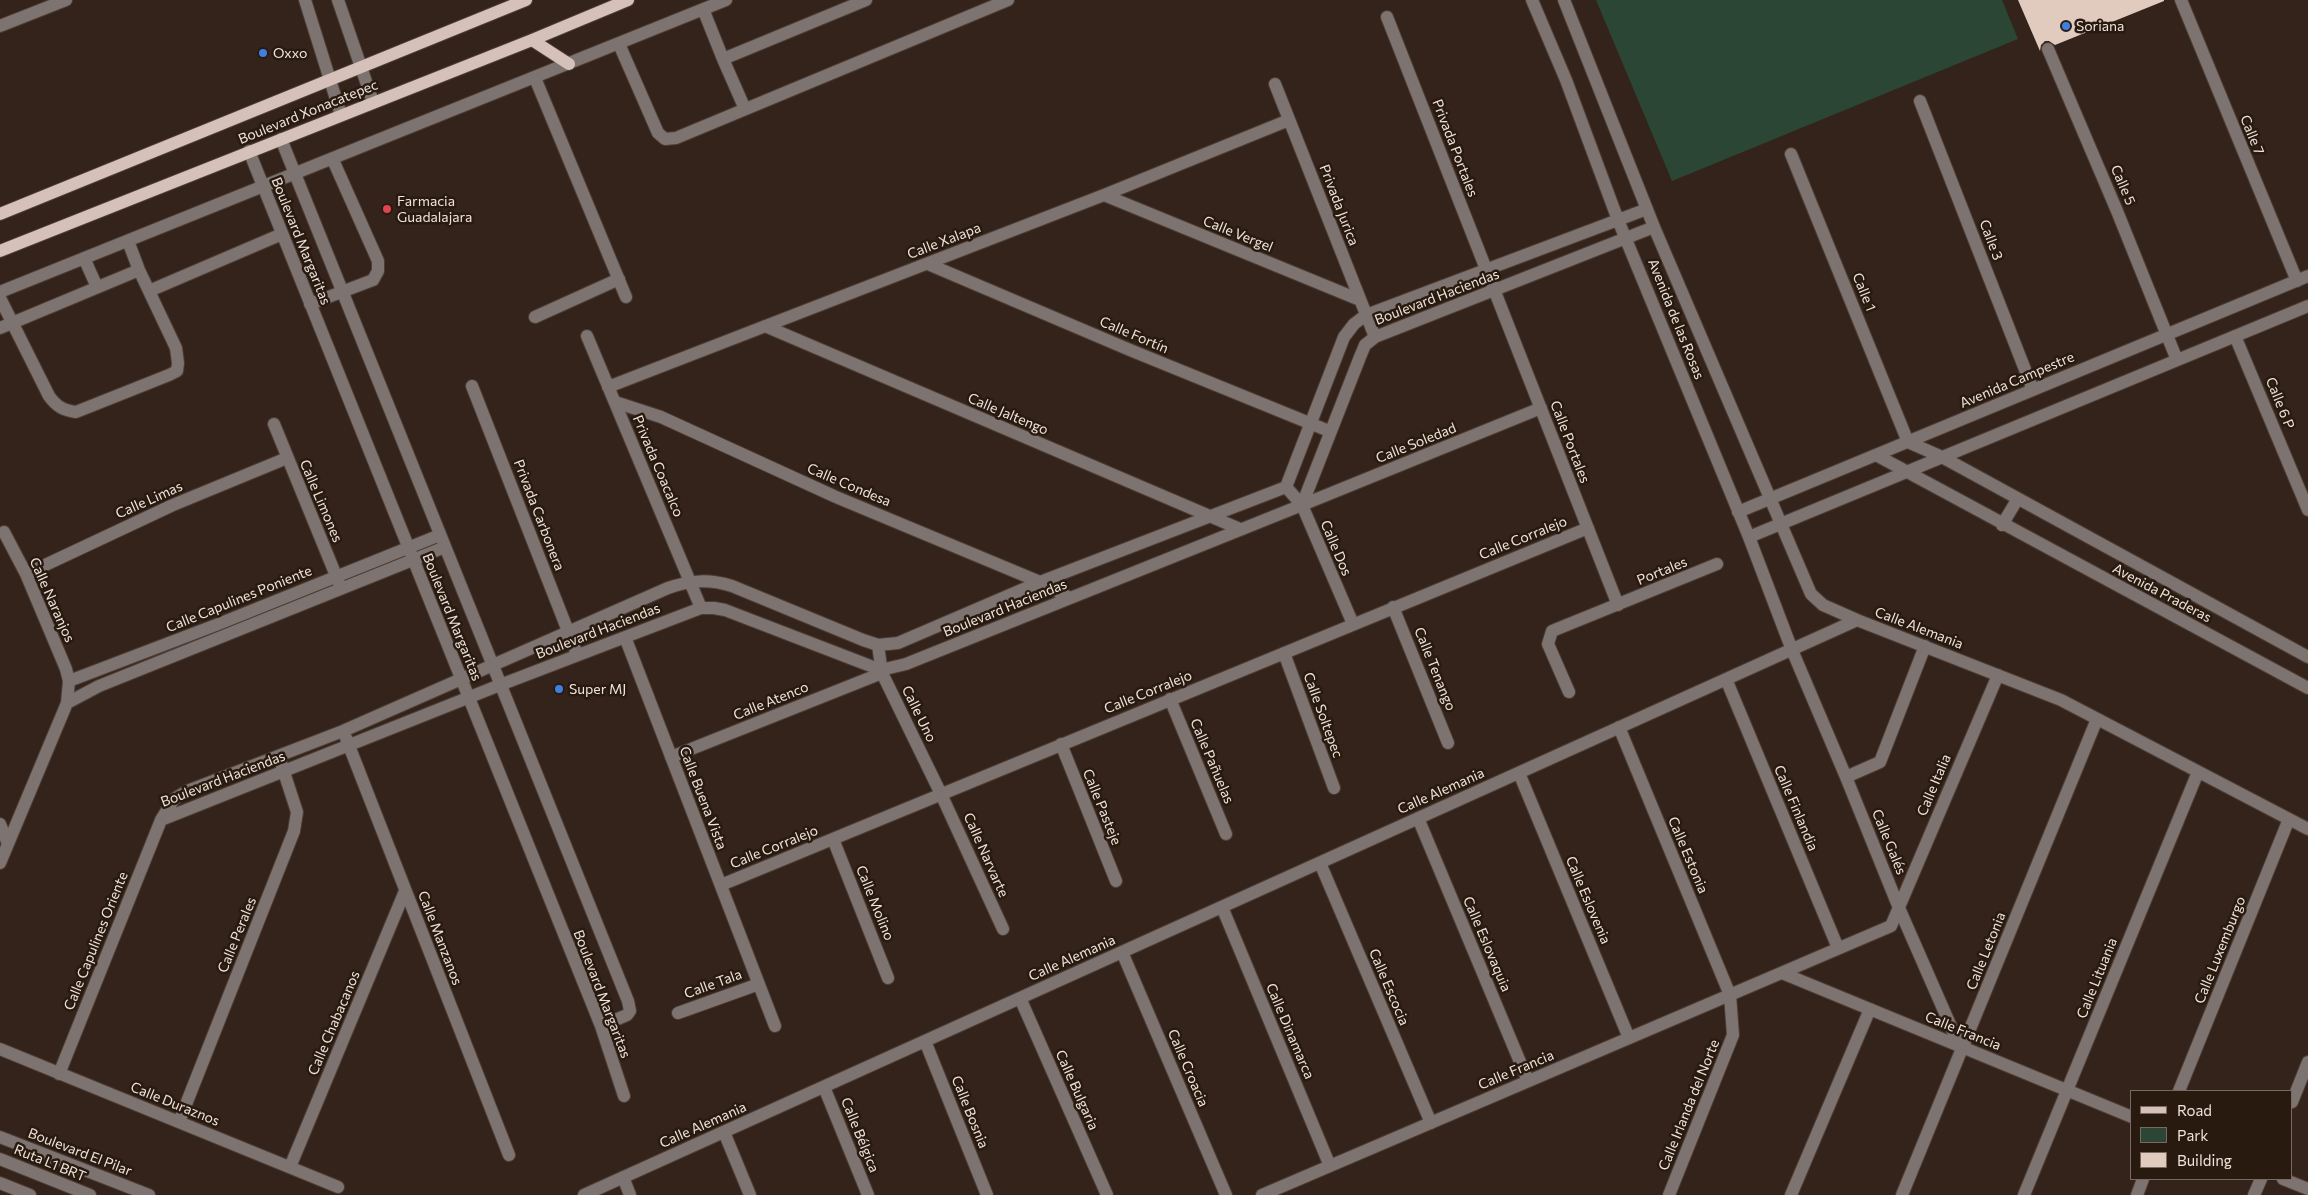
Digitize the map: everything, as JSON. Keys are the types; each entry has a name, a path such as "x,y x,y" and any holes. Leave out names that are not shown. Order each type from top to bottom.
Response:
{"main road":[{"name":"Boulevard Xonacatepec","path":"0,214 526,0"},
{"name":"Boulevard Xonacatepec","path":"0,251 532,40 628,0"},
{"path":"532,40 569,64"}],"street":[{"path":"0,26 66,0"},
{"path":"305,0 341,115"},
{"path":"338,0 373,102"},
{"path":"0,292 333,160 726,0"},
{"path":"723,59 866,0"},
{"path":"619,44 658,133 665,139 676,138 993,3 1008,0"},
{"name":"Avenida de las Rosas","path":"1532,0 1566,80 1618,220 1738,512 1792,650"},
{"name":"Avenida de las Rosas","path":"1564,0 1654,227 1811,594 1823,605 1857,620"},
{"name":"Calle 7","path":"2181,0 2302,278"},
{"path":"703,9 723,59 746,108"},
{"name":"Privada Portales","path":"1387,17 1495,290"},
{"name":"Calle 5","path":"2048,49 2117,210 2177,360"},
{"path":"535,78 626,297"},
{"name":"Privada Jurica","path":"1275,84 1374,338"},
{"name":"Calle 3","path":"1920,101 2034,390"},
{"name":"Calle Xalapa","path":"608,387 1104,195 1289,120"},
{"name":"Boulevard Margaritas","path":"282,139 628,1001 630,1011 627,1015 600,1026"},
{"name":"Boulevard Margaritas","path":"249,151 600,1026 624,1096"},
{"name":"Calle 1","path":"1791,154 1908,442"},
{"path":"310,304 373,280 378,272 378,261 333,160"},
{"name":"Calle Vergel","path":"1104,195 1360,300"},
{"name":"Boulevard Haciendas","path":"161,820 174,799 187,791 343,731 668,588 690,581 714,581 732,586 878,645 898,643 1040,582 1286,487 1344,337 1354,324 1366,315 1647,208"},
{"name":"Boulevard Haciendas","path":"161,820 577,654 701,608 724,610 881,671 906,664 1302,505 1329,431 1365,345 1374,338 1654,227"},
{"path":"149,290 282,234"},
{"path":"0,298 6,326 55,405 64,410 76,412 177,371 176,348 139,270 128,241"},
{"path":"84,258 97,287"},
{"name":"Calle Fortín","path":"928,264 1130,350 1329,431"},
{"path":"6,326 139,270"},
{"name":"Avenida Campestre","path":"1738,512 2302,278"},
{"path":"535,317 619,279"},
{"name":"Calle Portales","path":"1495,290 1618,605"},
{"path":"1748,537 2308,306"},
{"name":"Calle Jaltengo","path":"765,326 1240,529"},
{"name":"Privada Coacalco","path":"587,336 701,608"},
{"name":"Calle 6 P","path":"2236,336 2308,510"},
{"name":"Privada Carbonera","path":"472,386 577,654"},
{"name":"Calle Condesa","path":"615,402 661,417 836,497 1040,582 1070,598"},
{"name":"Calle Soledad","path":"1302,505 1541,408"},
{"name":"Calle Limones","path":"274,424 342,590"},
{"name":"Avenida Praderas","path":"1908,442 1942,457 2017,500 2308,657"},
{"name":"Avenida Praderas","path":"1876,456 2308,688"},
{"name":"Calle Limas","path":"26,574 173,505 287,458"},
{"name":"Calle Dos","path":"1286,487 1302,505 1353,624"},
{"path":"2002,525 2017,500"},
{"name":"Calle Corralejo","path":"721,885 1170,698 1588,528"},
{"name":"Calle Naranjos","path":"4,532 26,574 69,681"},
{"name":"Calle Capulines Poniente","path":"69,681 440,534"},
{"name":"Calle Capulines Poniente","path":"66,703 99,686 342,590 445,547"},
{"name":"Portales","path":"1569,692 1548,644 1552,631 1717,564"},
{"name":"Calle Tenango","path":"1393,607 1448,743"},
{"name":"Calle Alemania","path":"584,1195 1857,620 2061,700 2308,829"},
{"name":"Calle Buena Vista","path":"625,637 776,1026"},
{"name":"Calle Uno","path":"878,645 881,671 941,794"},
{"path":"1846,777 1880,762 1924,646"},
{"name":"Calle Galés","path":"1792,650 1899,908 1961,1046"},
{"name":"Calle Soltepec","path":"1284,653 1334,788"},
{"name":"Calle Atenco","path":"671,758 881,671"},
{"name":"Calle Italia","path":"1899,908 1998,675"},
{"name":"Calle Finlandia","path":"1726,679 1838,948"},
{"path":"0,863 66,703 69,681"},
{"name":"Calle Pañuelas","path":"1170,698 1226,834"},
{"name":"Calle Letonia","path":"1902,1195 1961,1046 2097,719"},
{"name":"Calle Estonia","path":"1619,727 1730,995"},
{"name":"Calle Manzanos","path":"343,731 509,1156"},
{"name":"Calle Pasteje","path":"1061,744 1116,881"},
{"name":"Calle Perales","path":"178,1122 294,831 297,812 278,756"},
{"name":"Calle Lituania","path":"2024,1195 2198,772"},
{"name":"Calle Eslovenia","path":"1519,773 1629,1038"},
{"name":"Calle Narvarte","path":"941,794 1003,929"},
{"name":"Calle Eslovaquia","path":"1418,818 1528,1081"},
{"name":"Calle Luxemburgo","path":"2179,1090 2289,819"},
{"name":"Calle Capulines Oriente","path":"60,1074 161,820"},
{"path":"0,824 8,844"},
{"name":"Calle Molino","path":"833,839 888,978"},
{"name":"Calle Escocia","path":"1320,862 1431,1123"},
{"name":"Calle Chabacanos","path":"290,1167 406,891"},
{"name":"Calle Dinamarca","path":"1222,907 1330,1166"},
{"name":"Calle Francia","path":"1262,1195 1891,926 1899,908"},
{"name":"Calle Croacia","path":"1122,952 1226,1195"},
{"name":"Calle Francia","path":"1782,972 2130,1115"},
{"name":"Calle Tala","path":"678,1013 759,984"},
{"name":"Calle Irlanda del Norte","path":"1669,1195 1733,1035 1730,995"},
{"name":"Calle Bulgaria","path":"1020,998 1107,1195"},
{"path":"1791,1195 1870,1008"},
{"name":"Calle Bosnia","path":"925,1041 987,1195"},
{"name":"Calle Duraznos","path":"0,1050 338,1187"},
{"path":"2293,1100 2308,1062"},
{"name":"Calle Bélgica","path":"824,1087 868,1195"},
{"path":"724,1132 750,1195"},
{"name":"Boulevard El Pilar","path":"0,1136 149,1195"},
{"name":"Ruta L1 BRT","path":"0,1158 90,1195"},
{"path":"623,1177 630,1195"},
{"path":"2137,1195 2143,1180"},
{"path":"2254,1195 2261,1180"},
{"path":"2286,1180 2308,1189"},
{"path":"0,1183 30,1195"}],"green space":[{"path":"1596,0 2002,0 2018,39 1672,181"}],"building":[{"name":"Soriana","path":"2018,0 2164,1 2055,45 2045,41 2041,45 2040,51"}],"place":[{"name":"Soriana","path":"2066,26"},
{"name":"Oxxo","path":"263,53"},
{"name":"Farmacia Guadalajara","path":"387,209"},
{"name":"Super MJ","path":"559,689"}]}
